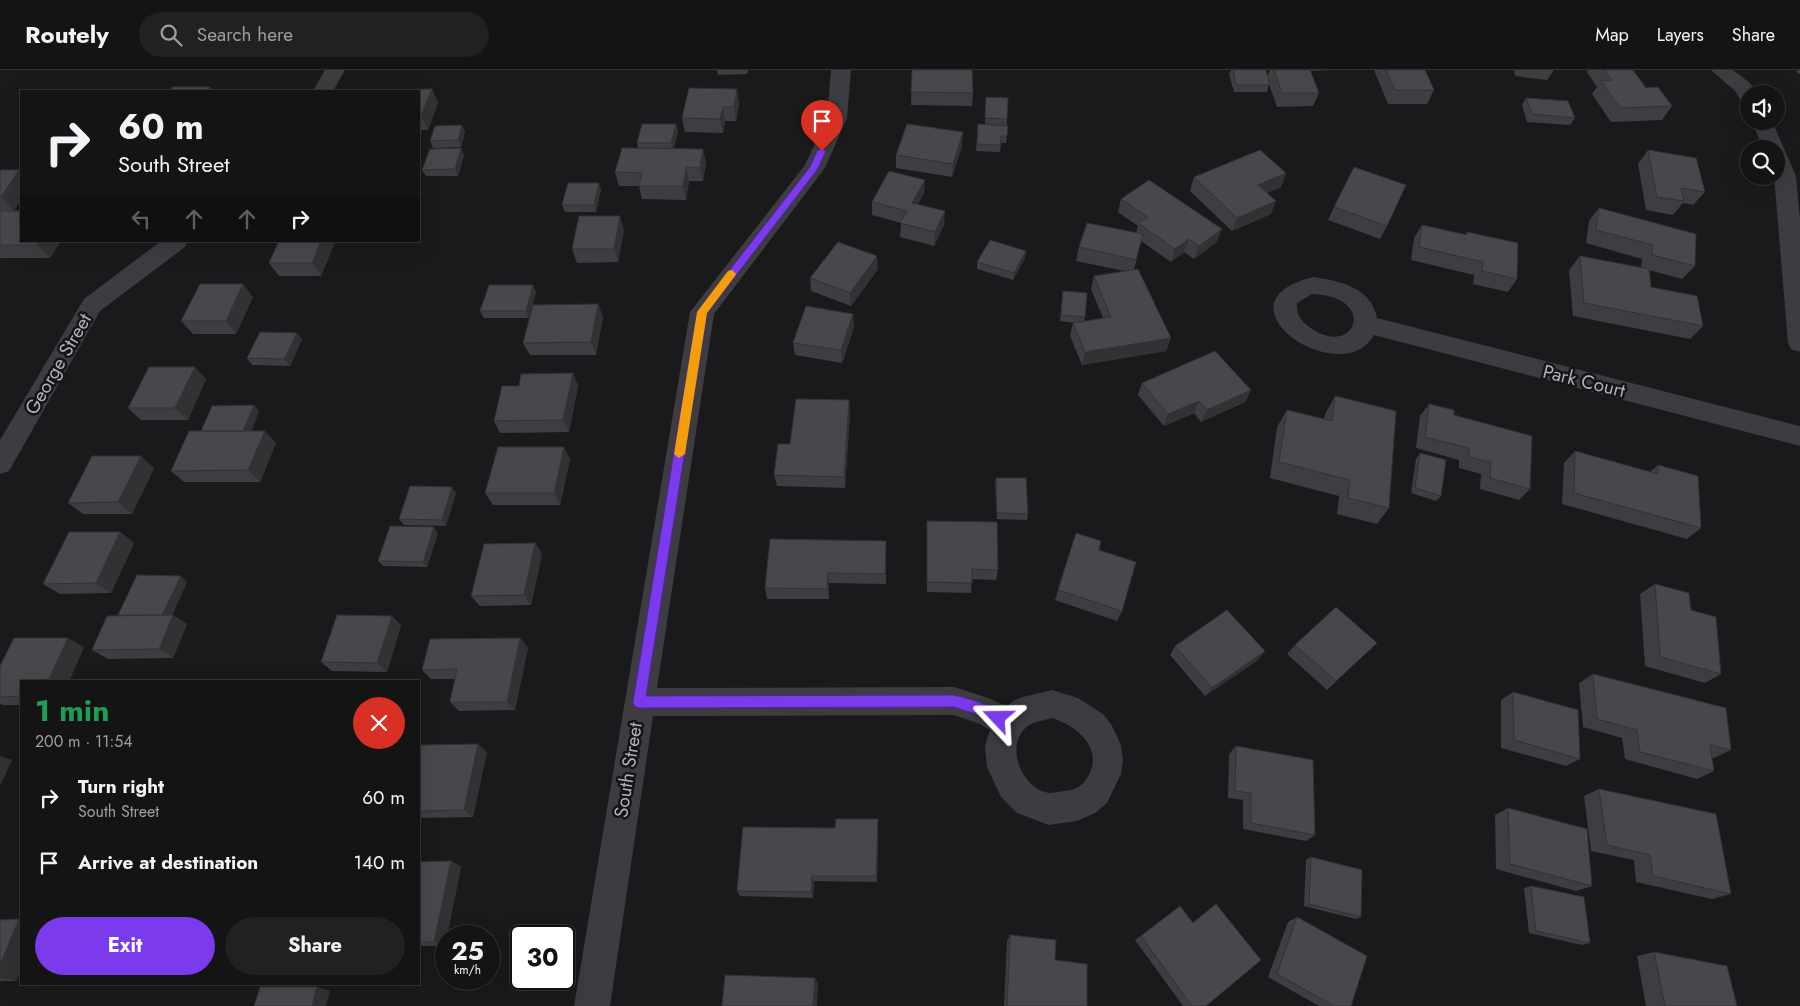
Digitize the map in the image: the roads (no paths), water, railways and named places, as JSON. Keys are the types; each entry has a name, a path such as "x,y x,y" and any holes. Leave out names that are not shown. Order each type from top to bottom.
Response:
{"street":[{"path":"324,90 335,70"},
{"name":"South Street","path":"592,1006 702,312 814,168 837,118 841,70"},
{"path":"1720,70 1740,86"},
{"path":"1785,176 1800,343"},
{"name":"George Street","path":"0,463 92,304 177,242"},
{"name":"Park Court","path":"1368,325 1800,436"},
{"path":"639,702 954,701 988,712 1008,723"}]}
